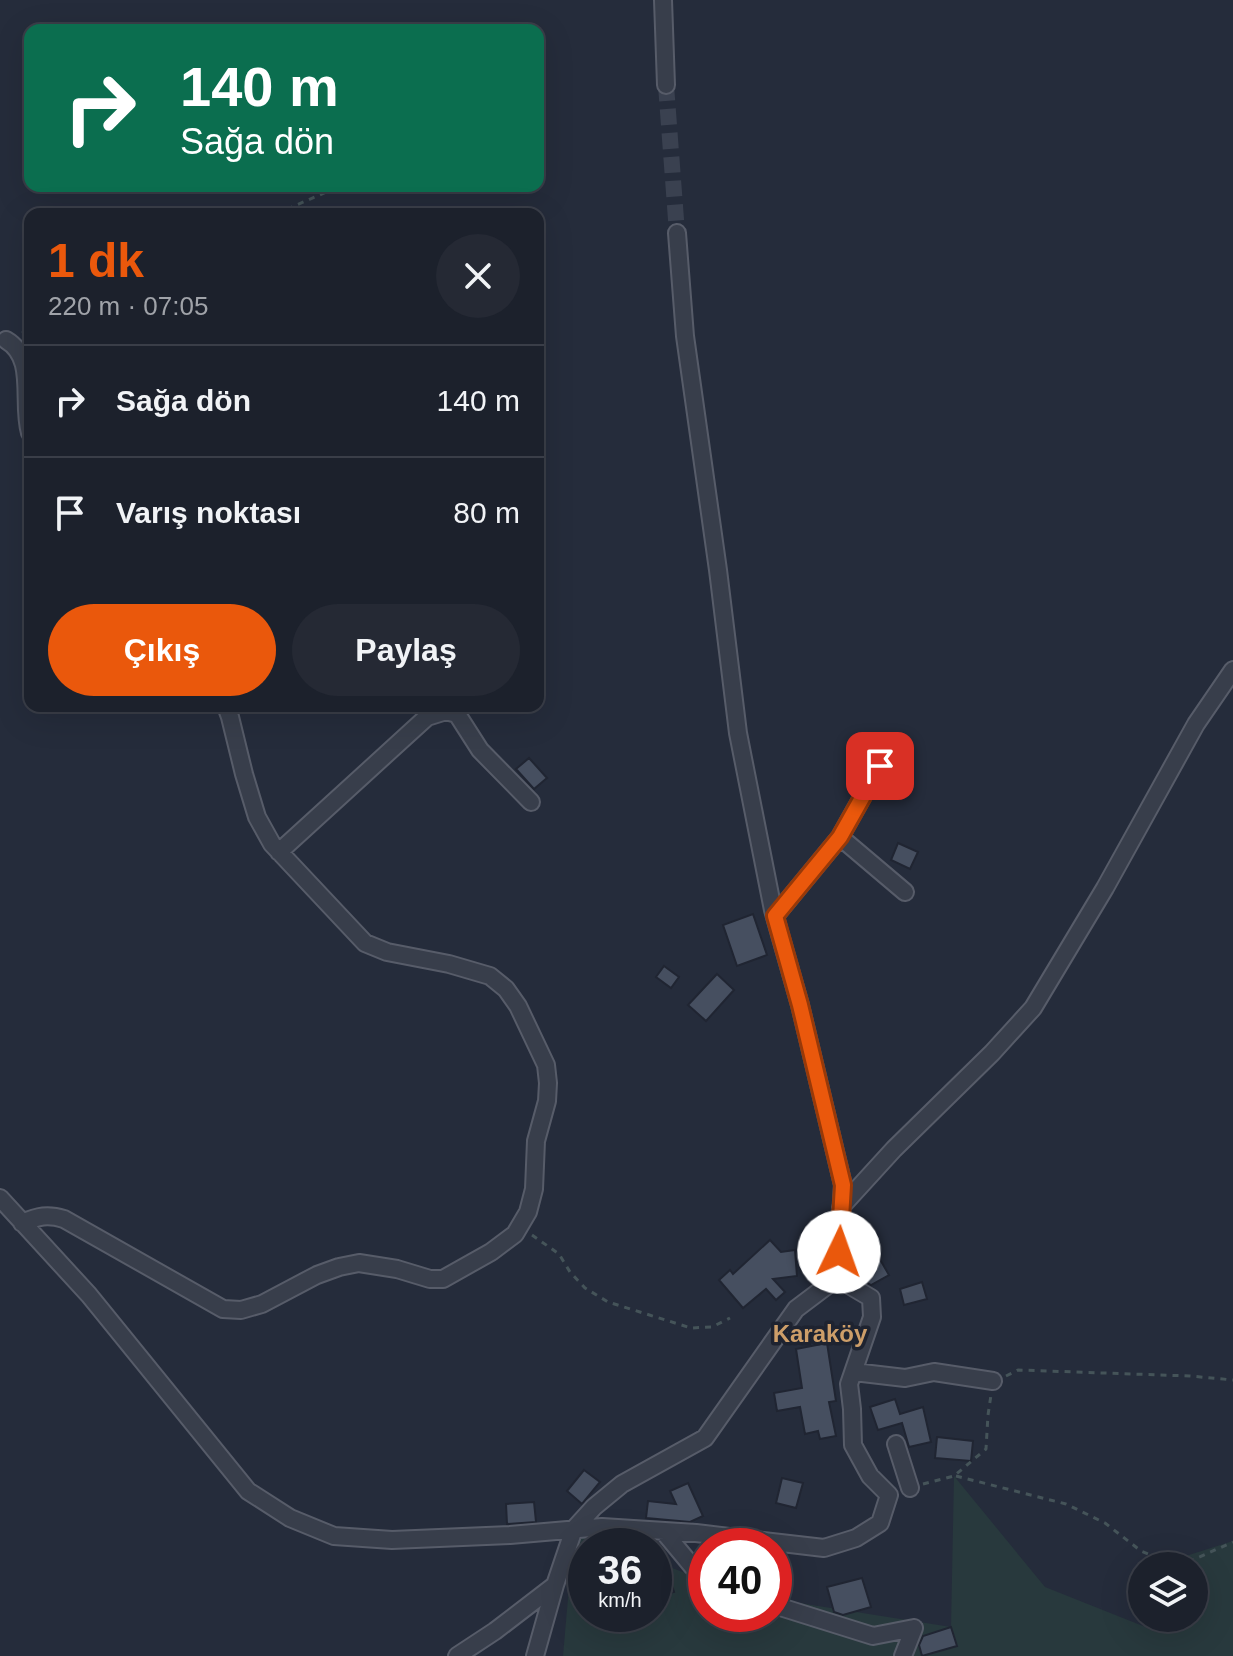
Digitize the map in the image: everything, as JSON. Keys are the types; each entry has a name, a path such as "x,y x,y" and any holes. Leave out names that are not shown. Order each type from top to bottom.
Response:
{"street":[{"path":"663,0 666,85"},
{"path":"575,1528 622,1484 705,1438 796,1309 837,1278 843,1185 800,1005 775,916 738,733 685,336 677,233"},
{"path":"6,340 14,345 24,362"},
{"path":"841,1207 1033,1008 1105,888 1196,724 1233,670"},
{"path":"22,1223 37,1216 50,1215 64,1219 211,1303 223,1309 241,1310 262,1304 317,1275 359,1263 397,1269 430,1279 443,1279 491,1252 516,1231 528,1212 534,1189 536,1141 547,1101 548,1083 546,1065 518,1006 506,989 490,976 387,952 365,943 272,844 257,817 228,712"},
{"path":"279,852 427,717 443,712"},
{"path":"450,712 457,714 480,750 531,802"},
{"path":"775,916 840,837 893,742"},
{"path":"840,837 905,892"},
{"path":"0,1198 89,1295 248,1491 290,1518 334,1536 392,1540 568,1530"},
{"path":"672,1532 824,1548 856,1538 880,1523 889,1495 870,1476 853,1445 849,1384 872,1317 871,1298 837,1278"},
{"path":"854,1372 905,1378 934,1372 993,1381"},
{"path":"896,1444 910,1488"},
{"path":"588,1528 617,1528"},
{"path":"672,1542 688,1561"},
{"path":"535,1656 568,1547"},
{"path":"457,1656 555,1585"},
{"path":"792,1611 873,1636 914,1628 903,1656"}],"path":[{"path":"290,208 326,192"},
{"path":"516,1231 533,1235 548,1245 559,1254 585,1288 608,1302 691,1328 712,1327 730,1318"},
{"path":"910,1488 954,1476 986,1449 993,1381 1018,1370 1233,1380"},
{"path":"954,1476 1066,1504 1105,1523 1141,1551 1167,1562 1188,1562 1233,1542"}],"shaded area":[{"path":"954,1476 1045,1587 1128,1620 1128,1632 1208,1632 1208,1552 1198,1552 1233,1541 1233,1656 563,1656 568,1598 568,1632 672,1632 672,1568 688,1574 688,1632 792,1632 792,1602 951,1627"}],"building":[{"path":"529,758 547,778 534,789 516,769"},
{"path":"898,843 918,852 910,869 891,860"},
{"path":"753,914 767,955 737,966 723,925"},
{"path":"664,966 679,977 671,988 656,977"},
{"path":"717,974 734,990 706,1021 688,1005"},
{"path":"770,1240 781,1252 795,1250 797,1276 773,1279 785,1292 776,1300 766,1289 743,1308 719,1280 730,1270 733,1274"},
{"path":"874,1249 889,1275 871,1285 856,1276 849,1263"},
{"path":"922,1282 927,1299 904,1305 900,1289"},
{"path":"827,1343 836,1401 829,1402 836,1436 820,1439 818,1431 805,1434 800,1407 777,1411 774,1393 802,1388 796,1349"},
{"path":"895,1399 900,1414 923,1407 931,1442 909,1447 902,1423 878,1430 870,1407"},
{"path":"937,1437 973,1441 971,1461 935,1458"},
{"path":"584,1470 600,1482 582,1504 567,1491"},
{"path":"782,1478 803,1483 796,1508 776,1503"},
{"path":"688,1483 703,1516 690,1522 646,1518 648,1501 676,1504 670,1491"},
{"path":"534,1502 536,1522 507,1524 506,1504"},
{"path":"862,1578 871,1607 843,1615 834,1612 827,1587"},
{"path":"951,1627 957,1646 922,1656 919,1645 923,1636"}],"tunnel":[{"path":"666,85 677,233"}],"district":[{"name":"Karaköy","path":"820,1334"}],"route":[{"path":"839,1252 843,1185 800,1005 775,916 840,837 880,766"}]}
